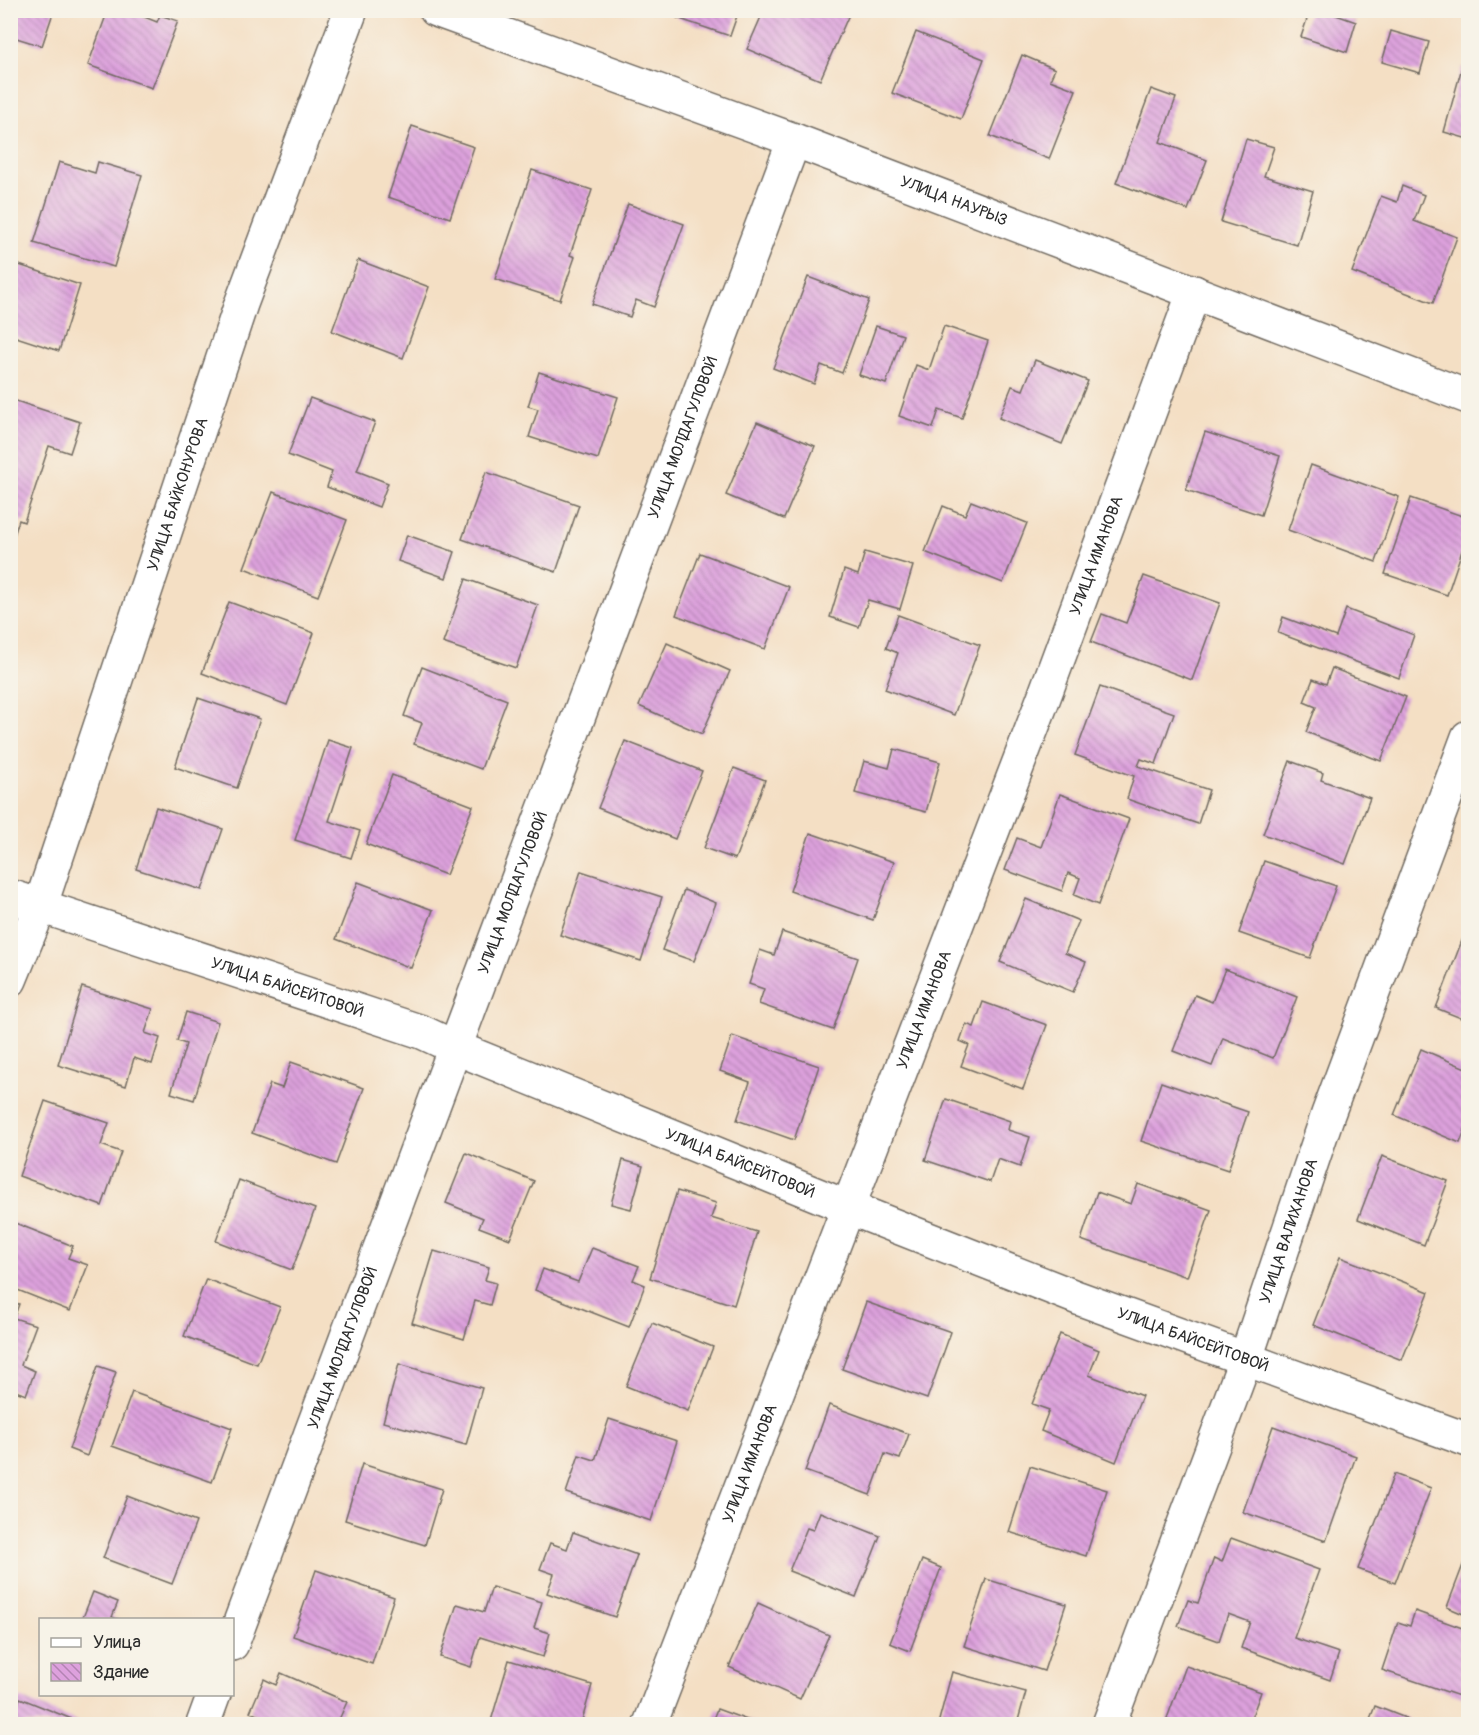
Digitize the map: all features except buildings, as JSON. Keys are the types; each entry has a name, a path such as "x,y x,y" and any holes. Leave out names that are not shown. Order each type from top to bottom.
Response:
{"street":[{"name":"УЛИЦА БАЙКОНУРОВА","path":"10,980 25,901 241,304 351,10"},
{"name":"УЛИЦА НАУРЫЗ","path":"436,10 794,140 1468,397"},
{"name":"УЛИЦА МОЛДАГУЛОВОЙ","path":"234,1639 794,140"},
{"name":"УЛИЦА ИМАНОВА","path":"650,1725 1044,697 1194,292"},
{"name":"УЛИЦА ВАЛИХАНОВА","path":"1109,1725 1246,1358 1328,1114 1468,737"},
{"name":"УЛИЦА БАЙСЕЙТОВОЙ","path":"25,901 422,1032 847,1208 1078,1298 1468,1440"},
{"path":"203,1725 214,1696"}]}
